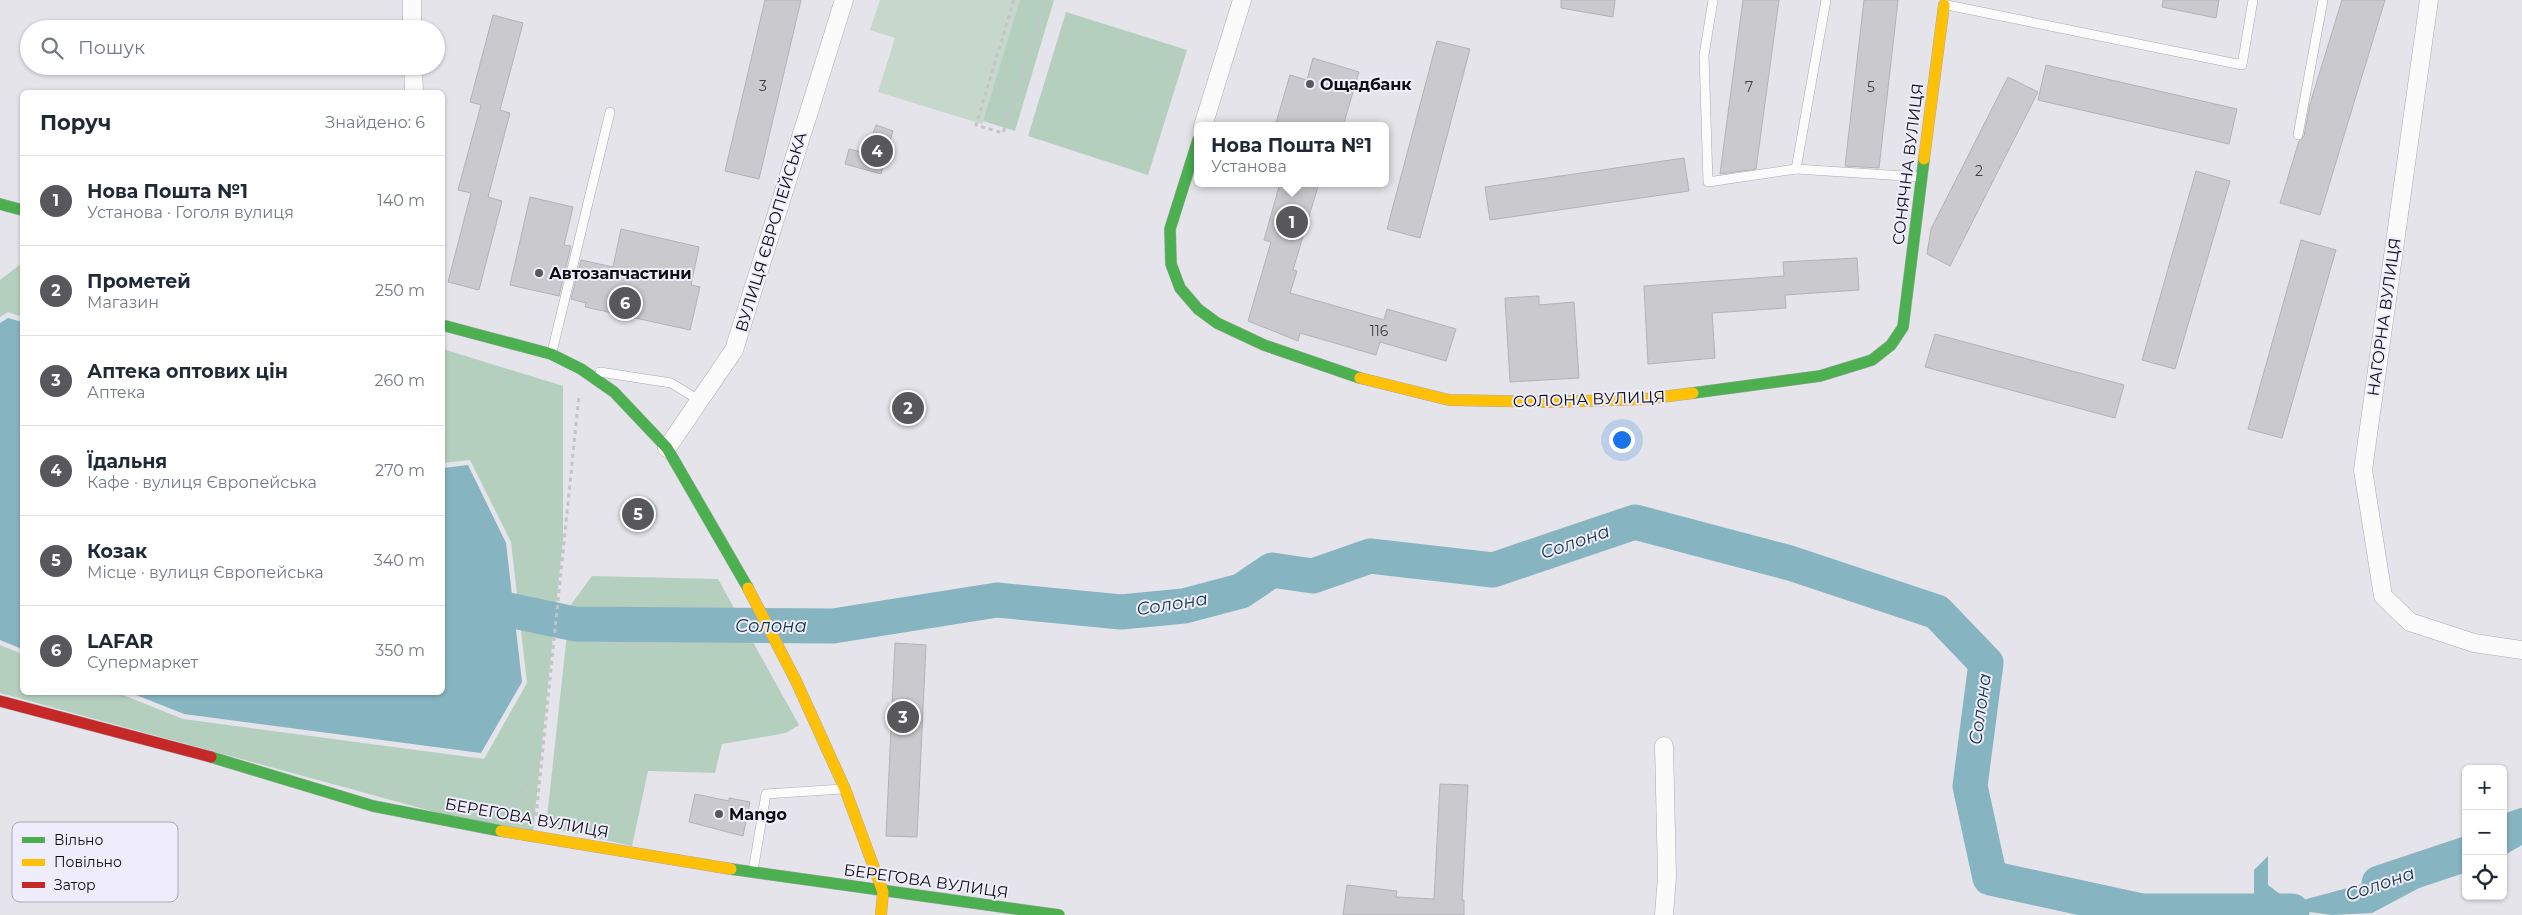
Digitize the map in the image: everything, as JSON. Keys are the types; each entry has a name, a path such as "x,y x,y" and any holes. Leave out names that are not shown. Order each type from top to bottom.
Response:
{"street":[{"path":"412,0 412,20"},
{"name":"ВУЛИЦЯ ЄВРОПЕЙСЬКА","path":"667,448 734,350 844,0"},
{"path":"1204,122 1242,0"},
{"name":"НАГОРНА ВУЛИЦЯ","path":"2429,0 2363,470 2383,596 2410,622 2474,643 2522,650"},
{"name":"СОНЯЧНА ВУЛИЦЯ","path":"1903,327 1944,5"},
{"path":"413,75 414,90"},
{"name":"СОЛОНА ВУЛИЦЯ","path":"1194,153 1170,230 1171,264 1180,288 1198,309 1217,323 1264,345 1354,376 1449,400 1550,402 1646,399 1820,376 1872,360 1891,345 1903,327"},
{"path":"0,204 20,209"},
{"path":"445,326 551,354 581,369 614,392 667,448 737,568 796,681 845,789 883,892 880,915"},
{"name":"БЕРЕГОВА ВУЛИЦЯ","path":"0,701 181,748 373,806 482,828 753,873 1059,915"},
{"path":"1664,746 1667,876 1664,915"}],"lane":[{"path":"1712,0 1704,55 1708,182 1796,169 1922,177"},
{"path":"1796,169 1826,0"},
{"path":"1944,5 2242,65 2253,0"},
{"path":"2298,135 2323,0"},
{"path":"551,354 610,112"},
{"path":"581,369 671,383 699,400"},
{"path":"753,873 766,794 845,789"}],"path":[{"path":"1014,0 976,125 1004,133 1045,0"},
{"path":"534,837 581,369"},
{"path":"482,828 533,778 542,751"}],"green space":[{"path":"880,0 1022,0 982,124 878,92 895,38 870,30"},
{"path":"1020,0 1054,0 1015,131 983,121"},
{"path":"1066,12 1187,50 1148,175 1028,136"},
{"path":"20,265 20,316 8,312 0,317 0,280"},
{"path":"445,350 563,386 563,539 533,832 442,814 0,693 0,645 20,653 20,695 123,695 183,719 484,759 527,683 511,542 470,460 445,463"},
{"path":"642,497 648,498 653,502 657,507 657,519 653,524 648,528 642,529 636,528 631,524 627,519 626,513 627,507 631,502 636,498"},
{"path":"592,576 718,579 799,725 786,733 722,744 715,773 648,771 632,846 546,827 570,606"}],"water":[{"path":"8,318 20,321 20,648 0,640 0,323"},
{"path":"468,465 506,543 522,682 481,753 184,714 136,695 445,695 445,468"},
{"path":"2522,808 2522,845 2507,854 2507,813"},
{"path":"2268,856 2268,885 2292,903 2425,867 2440,877 2372,913 2332,915 2310,912 2307,915 2243,915 2254,895 2254,870"}],"building":[{"path":"765,0 801,0 759,179 725,171"},
{"path":"1561,0 1615,0 1613,17 1561,8"},
{"path":"1743,0 1779,0 1756,169 1720,174"},
{"path":"1864,0 1898,0 1879,168 1845,166"},
{"path":"2163,0 2219,0 2216,18 2162,7"},
{"path":"2342,0 2385,0 2320,215 2280,203 2299,141 2304,136 2310,104"},
{"path":"493,15 523,23 500,110 510,113 488,197 502,201 479,290 448,282 471,193 458,190 481,105 470,102"},
{"path":"1437,41 1470,49 1420,238 1387,229"},
{"path":"1313,58 1359,72 1344,122 1276,122 1290,75 1307,80"},
{"path":"2046,65 2237,109 2229,144 2038,100"},
{"path":"2008,77 2038,92 1950,266 1927,254 1931,229"},
{"path":"876,125 893,131 881,174 845,164 849,149 866,153"},
{"path":"1684,158 1689,191 1490,220 1485,187"},
{"path":"2196,171 2230,181 2175,369 2142,360"},
{"path":"1279,187 1318,187 1293,270 1297,271 1290,293 1384,320 1387,309 1456,329 1446,361 1380,342 1376,355 1300,333 1298,341 1248,321 1271,242 1264,240"},
{"path":"530,197 573,207 564,245 571,246 559,296 510,285"},
{"path":"621,229 699,247 691,285 700,287 690,330 585,307 586,303 571,299 581,260 613,267"},
{"path":"2301,240 2336,250 2282,438 2248,429"},
{"path":"1857,258 1859,290 1785,295 1786,308 1712,313 1715,358 1648,364 1644,286 1784,276 1783,262"},
{"path":"1539,296 1539,305 1574,302 1579,378 1510,382 1505,298"},
{"path":"1935,334 2124,385 2115,418 1925,367"},
{"path":"895,643 926,645 917,837 886,836"},
{"path":"1440,784 1468,785 1462,900 1464,900 1464,915 1343,915 1347,885 1397,891 1396,897 1434,899"},
{"name":"Mango","path":"695,794 729,801 729,798 750,802 743,836 689,822"}],"waterway":[{"name":"Солона","path":"445,597 575,624 833,626 997,600 1121,612 1184,606 1241,591 1272,570 1313,576 1370,556 1493,570 1635,522 1790,563 1937,612 1986,663 1970,786 1990,878 2142,911 2292,911"},
{"name":"Солона","path":"2379,883 2463,855"}],"traffic: fast":[{"path":"1194,153 1170,229 1171,264 1180,288 1198,309 1217,323 1264,345 1360,378"},
{"path":"1693,393 1820,376 1872,360 1891,345 1903,327 1924,159"},
{"path":"0,204 20,209"},
{"path":"445,326 551,354 581,369 614,392 667,448 748,588"},
{"path":"211,757 373,806 501,831"},
{"path":"731,869 1059,915"}],"traffic: slow":[{"path":"1924,159 1944,5"},
{"path":"1360,378 1449,400 1550,402 1646,399 1693,393"},
{"path":"748,588 796,681 845,789 883,892 881,915"},
{"path":"501,831 731,869"}],"traffic: jam":[{"path":"0,701 211,757"}],"place":[{"name":"Ощадбанк","path":"1310,84"},
{"name":"Їдальня","path":"877,151"},
{"name":"Нова Пошта №1","path":"1292,222"},
{"name":"Автозапчастини","path":"539,273"},
{"name":"LAFAR","path":"625,303"},
{"name":"Прометей","path":"908,408"},
{"name":"Козак","path":"638,514"},
{"name":"Аптека оптових цін","path":"903,717"},
{"name":"Mango","path":"719,814"}]}
